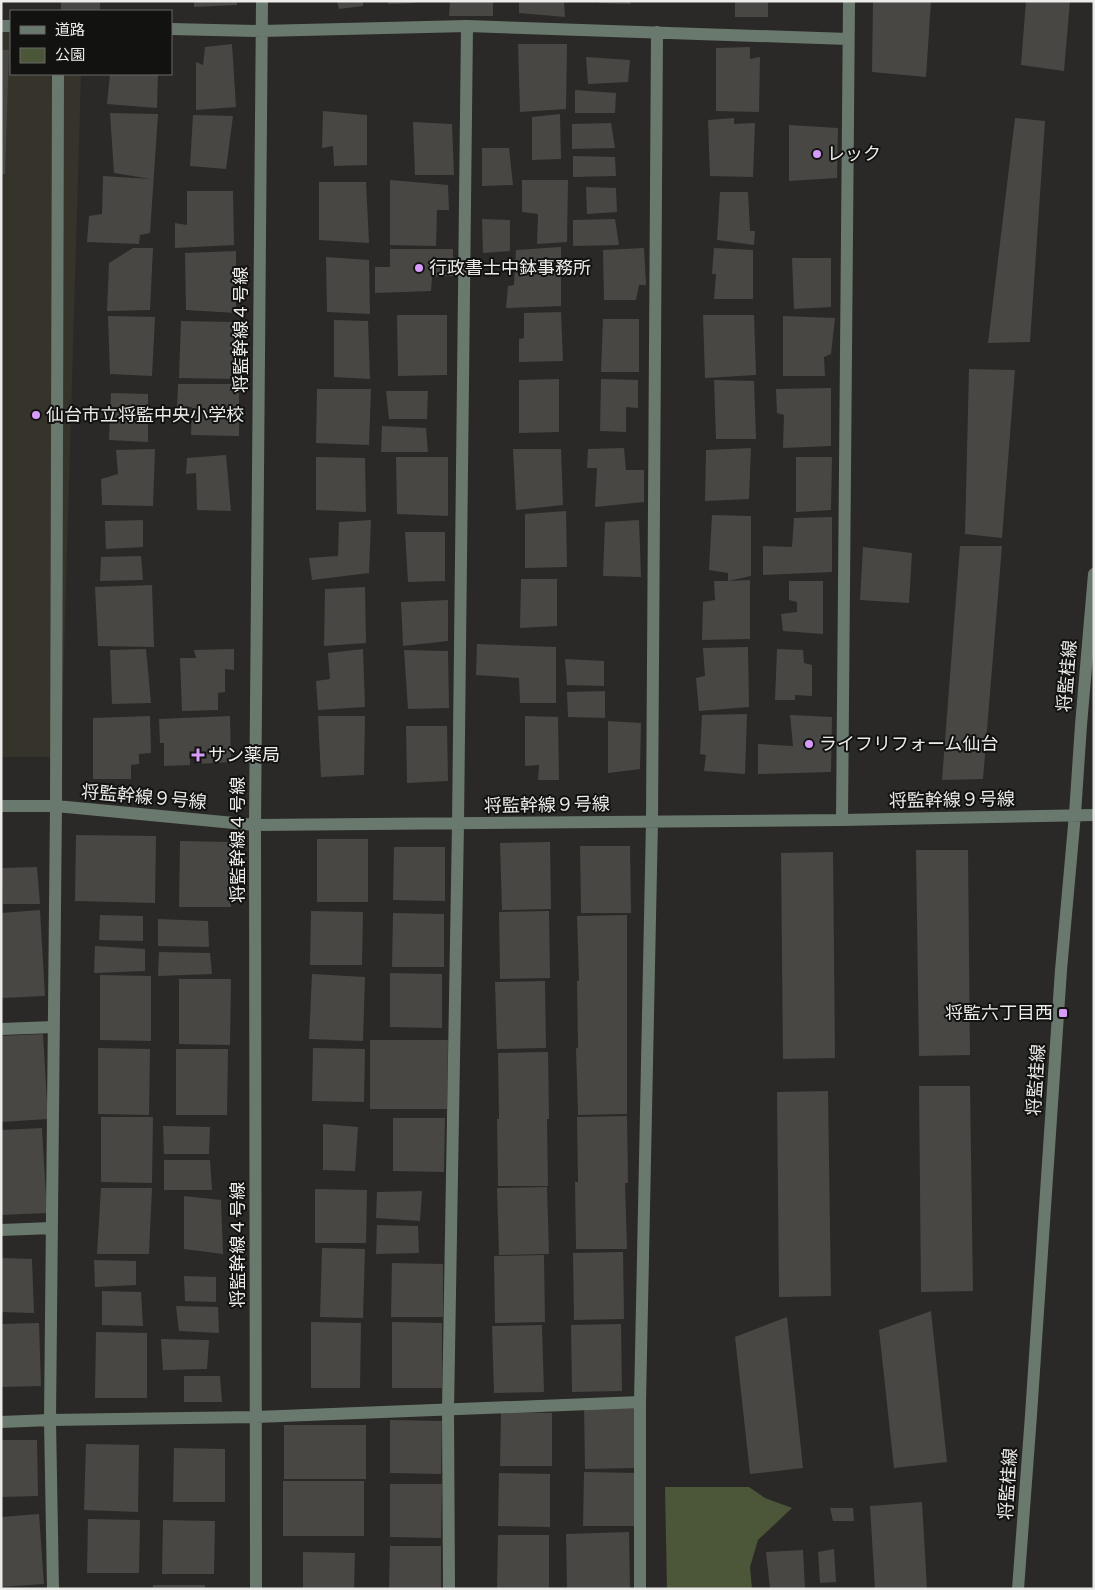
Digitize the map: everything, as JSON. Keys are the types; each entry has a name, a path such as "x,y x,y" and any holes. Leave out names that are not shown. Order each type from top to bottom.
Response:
{"street":[{"name":"将監幹線４号線","path":"256,1589 255,824 262,1"},
{"path":"842,820 849,1"},
{"path":"449,1589 448,1410 458,824 467,26"},
{"path":"172,29 261,31 467,26 848,39"},
{"path":"640,1589 640,1402 652,821 657,32"},
{"path":"53,1589 50,1420 56,806 58,75"},
{"name":"将監桂線","path":"1018,1589 1061,970 1076,814 1081,724 1094,574"},
{"name":"将監幹線９号線","path":"1,806 56,806 255,824 842,820 1094,815"},
{"path":"1,1029 54,1027"},
{"path":"1,1230 52,1228"},
{"path":"1,1422 256,1417 640,1402"}],"shaded area":[{"name":"仙台市立将監中央小学校","path":"1,27 10,27 10,75 81,75 61,757 1,757"}],"green space":[{"path":"665,1487 749,1487 765,1498 792,1508 758,1540 750,1567 752,1589 667,1589"}],"building":[{"path":"61,1 100,1 100,10 61,10"},
{"path":"194,1 237,1 237,5 194,7"},
{"path":"337,1 363,1 363,6 339,9"},
{"path":"388,1 415,1 415,3 388,4"},
{"path":"450,1 493,1 493,16 449,16"},
{"path":"519,1 564,1 565,17 519,13"},
{"path":"599,1 630,1 631,4 599,3"},
{"path":"735,1 768,1 768,17 735,17"},
{"path":"873,1 931,1 926,77 872,72"},
{"path":"1026,1 1070,1 1064,71 1021,65"},
{"path":"232,44 236,107 196,110 196,62 203,65 205,47"},
{"path":"518,44 567,44 566,109 520,112"},
{"path":"750,47 750,59 760,57 759,112 716,111 716,48"},
{"path":"1,50 9,50 5,174 1,174"},
{"path":"586,57 630,60 628,82 588,84"},
{"path":"110,75 158,75 157,108 107,104"},
{"path":"575,90 616,93 615,113 575,113"},
{"path":"323,111 367,115 367,165 334,166 333,146 322,148"},
{"path":"110,113 158,114 150,233 140,235 139,244 87,242 89,216 102,214 103,176 151,179 114,173"},
{"path":"560,114 561,159 532,160 532,117"},
{"path":"193,115 233,116 226,169 190,166"},
{"path":"734,118 734,124 755,123 753,177 710,176 708,120"},
{"path":"1015,118 1045,121 1030,342 988,343"},
{"path":"413,122 452,124 454,175 415,175"},
{"path":"611,123 615,148 572,149 572,124"},
{"path":"789,125 838,128 837,178 789,181"},
{"path":"482,148 509,148 513,185 482,186"},
{"path":"573,156 615,157 616,176 573,177"},
{"path":"390,180 448,185 449,210 437,210 436,246 390,245"},
{"path":"522,180 568,180 567,242 537,244 538,214 522,212"},
{"path":"319,182 366,182 369,243 319,240"},
{"path":"586,187 616,188 617,212 587,214"},
{"path":"187,191 233,191 234,245 175,248 175,223 187,225"},
{"path":"720,192 748,192 750,231 755,231 754,245 717,240"},
{"path":"482,219 510,220 510,251 483,253"},
{"path":"615,219 619,245 573,246 573,220"},
{"path":"561,247 561,306 506,308 508,286 514,285 516,250"},
{"path":"133,248 153,248 150,310 107,311 109,263"},
{"path":"644,248 646,285 639,285 636,300 604,300 603,250"},
{"path":"714,248 753,250 753,299 714,299 716,274 712,274"},
{"path":"390,249 453,249 453,276 432,277 431,291 375,293 375,267 390,267"},
{"path":"236,251 236,313 186,310 185,253"},
{"path":"326,257 369,260 370,314 327,312"},
{"path":"792,258 831,258 831,307 794,309"},
{"path":"561,312 563,361 519,362 519,339 524,338 524,313"},
{"path":"397,315 447,315 447,375 398,376"},
{"path":"703,315 754,315 756,375 705,378"},
{"path":"108,316 155,317 152,376 110,374"},
{"path":"783,316 835,318 831,354 824,357 825,376 783,376"},
{"path":"603,319 639,319 639,372 601,372"},
{"path":"334,320 368,321 370,379 334,377"},
{"path":"181,321 235,322 235,379 179,378"},
{"path":"969,369 1015,370 1002,538 965,534"},
{"path":"559,379 559,432 519,433 519,380"},
{"path":"601,379 638,380 638,408 626,407 626,432 600,431"},
{"path":"714,380 754,381 756,439 716,439"},
{"path":"178,384 239,384 239,436 191,435 192,407 177,408"},
{"path":"831,388 831,446 783,448 784,415 777,413 776,389"},
{"path":"317,389 371,389 369,445 316,443"},
{"path":"386,391 428,391 427,419 389,419"},
{"path":"111,393 148,394 148,442 109,440"},
{"path":"382,426 426,428 428,452 381,452"},
{"path":"624,448 626,470 644,470 644,502 595,507 597,468 587,468 588,449"},
{"path":"751,448 749,499 705,501 706,450"},
{"path":"155,449 153,506 102,505 101,479 118,474 116,450"},
{"path":"513,449 561,449 563,505 516,510"},
{"path":"226,455 231,511 197,510 196,473 186,474 187,458"},
{"path":"316,457 365,458 366,512 316,510"},
{"path":"396,457 448,457 448,516 397,514"},
{"path":"796,457 832,457 831,510 796,512"},
{"path":"566,511 567,567 525,568 525,514"},
{"path":"712,515 751,516 751,576 728,581 728,573 709,570"},
{"path":"832,517 832,572 763,575 763,546 792,547 794,518"},
{"path":"143,520 143,547 106,549 105,521"},
{"path":"371,520 369,573 312,580 309,558 338,556 339,522"},
{"path":"639,520 641,577 603,576 605,522"},
{"path":"405,532 445,532 445,581 408,582"},
{"path":"960,546 1002,546 983,779 942,780"},
{"path":"863,547 912,553 909,603 860,600"},
{"path":"141,556 143,580 100,581 101,557"},
{"path":"521,579 557,579 557,626 520,628"},
{"path":"750,580 750,639 702,640 703,602 715,600 714,581"},
{"path":"789,581 823,581 823,634 783,631 781,614 797,612 797,602 789,600"},
{"path":"152,585 154,647 98,646 95,587"},
{"path":"365,587 366,643 324,646 325,589"},
{"path":"448,600 448,641 403,646 401,602"},
{"path":"477,644 556,647 556,703 520,703 519,678 476,675"},
{"path":"748,647 749,707 699,711 696,678 705,676 703,648"},
{"path":"146,649 151,703 112,704 110,650"},
{"path":"234,649 234,670 225,669 225,692 218,693 218,710 182,711 180,658 196,658 194,650"},
{"path":"363,649 365,707 318,710 316,681 330,679 328,653"},
{"path":"777,649 803,650 804,663 812,665 812,696 795,695 795,700 775,700"},
{"path":"404,650 448,651 449,708 408,709"},
{"path":"565,659 604,661 604,686 567,685"},
{"path":"605,691 605,718 568,717 567,692"},
{"path":"747,714 745,774 704,771 706,755 700,754 702,715"},
{"path":"790,715 832,717 831,772 758,774 758,744 793,746"},
{"path":"150,716 151,753 139,754 139,764 131,765 131,779 93,779 93,718"},
{"path":"230,716 231,762 196,764 195,757 190,757 190,765 164,766 164,743 160,743 159,719"},
{"path":"318,716 365,716 364,775 321,777"},
{"path":"525,716 558,717 559,780 538,780 539,765 525,766"},
{"path":"608,721 641,723 640,769 608,773"},
{"path":"406,726 447,726 448,781 407,783"},
{"path":"76,835 156,836 155,903 75,901"},
{"path":"317,839 368,839 368,902 317,902"},
{"path":"180,841 231,842 231,907 179,907"},
{"path":"550,842 551,909 502,910 500,843"},
{"path":"580,846 630,846 631,913 581,913"},
{"path":"394,847 445,847 445,901 393,900"},
{"path":"916,850 968,850 970,1055 919,1056"},
{"path":"833,852 835,1058 783,1059 781,853"},
{"path":"37,867 40,904 3,904 2,868"},
{"path":"40,910 45,996 1,998 1,913"},
{"path":"311,911 363,912 362,965 310,965"},
{"path":"549,911 550,978 500,979 499,912"},
{"path":"393,913 444,914 444,967 392,967"},
{"path":"100,915 143,916 143,941 99,940"},
{"path":"627,915 627,1114 578,1115 576,1048 578,1048 577,981 579,981 577,916"},
{"path":"158,919 208,921 209,947 158,946"},
{"path":"95,946 145,949 145,971 94,973"},
{"path":"159,952 210,953 212,974 158,976"},
{"path":"390,973 442,974 442,1028 390,1027"},
{"path":"312,974 365,977 363,1041 309,1039"},
{"path":"100,975 151,976 151,1041 100,1040"},
{"path":"179,979 231,979 230,1045 179,1044"},
{"path":"545,981 546,1048 497,1049 495,982"},
{"path":"43,1034 48,1119 1,1122 1,1036"},
{"path":"370,1040 448,1040 447,1109 370,1109"},
{"path":"98,1048 150,1049 149,1115 98,1114"},
{"path":"313,1048 365,1049 364,1102 312,1101"},
{"path":"176,1049 228,1049 227,1115 176,1115"},
{"path":"548,1052 548,1186 498,1186 498,1053"},
{"path":"919,1086 970,1086 973,1291 921,1292"},
{"path":"828,1091 831,1296 779,1297 777,1092"},
{"path":"627,1116 628,1183 625,1183 627,1249 576,1249 575,1182 578,1182 577,1117"},
{"path":"101,1117 153,1117 152,1183 101,1182"},
{"path":"393,1118 445,1118 444,1172 393,1171"},
{"path":"323,1124 358,1127 355,1171 323,1170"},
{"path":"163,1126 210,1127 209,1154 164,1154"},
{"path":"42,1128 47,1213 1,1215 1,1130"},
{"path":"164,1160 210,1160 212,1190 164,1190"},
{"path":"547,1187 549,1254 499,1255 497,1188"},
{"path":"101,1188 152,1188 149,1254 97,1254"},
{"path":"315,1189 367,1190 366,1243 315,1243"},
{"path":"422,1191 420,1221 376,1218 377,1192"},
{"path":"184,1196 221,1200 223,1254 184,1249"},
{"path":"377,1225 418,1226 419,1253 376,1254"},
{"path":"322,1248 365,1249 363,1318 320,1317"},
{"path":"623,1252 624,1319 574,1320 573,1253"},
{"path":"544,1255 545,1322 495,1323 494,1256"},
{"path":"1,1258 32,1259 34,1313 1,1312"},
{"path":"94,1260 136,1261 136,1285 95,1287"},
{"path":"392,1263 443,1264 443,1317 391,1317"},
{"path":"184,1276 216,1277 216,1302 185,1301"},
{"path":"102,1291 141,1292 143,1326 102,1325"},
{"path":"176,1306 218,1307 219,1333 179,1331"},
{"path":"931,1311 947,1462 894,1468 879,1330"},
{"path":"787,1317 803,1468 750,1474 735,1337"},
{"path":"311,1322 361,1323 360,1388 311,1388"},
{"path":"392,1322 442,1323 442,1388 392,1388"},
{"path":"39,1323 41,1386 1,1387 1,1324"},
{"path":"621,1324 622,1391 572,1392 571,1325"},
{"path":"542,1325 544,1392 494,1393 492,1326"},
{"path":"96,1332 147,1333 147,1398 95,1398"},
{"path":"161,1339 209,1340 207,1369 163,1370"},
{"path":"184,1376 220,1376 222,1402 184,1402"},
{"path":"634,1401 635,1468 585,1469 584,1402"},
{"path":"501,1412 552,1413 552,1466 500,1466"},
{"path":"390,1420 442,1421 441,1474 390,1473"},
{"path":"284,1425 366,1425 366,1479 284,1479"},
{"path":"1,1440 37,1440 38,1496 1,1497"},
{"path":"86,1444 139,1445 138,1512 84,1510"},
{"path":"174,1448 225,1449 225,1502 173,1502"},
{"path":"584,1472 635,1473 635,1526 583,1526"},
{"path":"499,1473 550,1474 550,1527 498,1526"},
{"path":"283,1481 364,1481 364,1536 283,1536"},
{"path":"390,1484 442,1484 441,1538 390,1537"},
{"path":"922,1502 927,1589 875,1589 870,1506"},
{"path":"830,1508 853,1508 854,1521 833,1521"},
{"path":"39,1514 44,1584 1,1587 1,1517"},
{"path":"88,1519 140,1520 139,1573 87,1573"},
{"path":"163,1520 215,1521 214,1574 162,1574"},
{"path":"629,1532 630,1589 567,1589 566,1534"},
{"path":"498,1535 549,1535 549,1589 497,1588"},
{"path":"390,1546 441,1546 441,1589 389,1589"},
{"path":"834,1549 836,1582 820,1583 818,1552"},
{"path":"803,1550 805,1589 770,1589 766,1552"},
{"path":"303,1552 355,1553 354,1589 303,1589"},
{"path":"153,1585 205,1585 205,1589 153,1589"}],"place":[{"name":"レック","path":"817,154"},
{"name":"行政書士中鉢事務所","path":"419,268"},
{"name":"仙台市立将監中央小学校","path":"36,415"},
{"name":"ライフリフォーム仙台","path":"809,744"},
{"name":"サン薬局","path":"198,755"},
{"name":"将監六丁目西","path":"1063,1013"}]}
